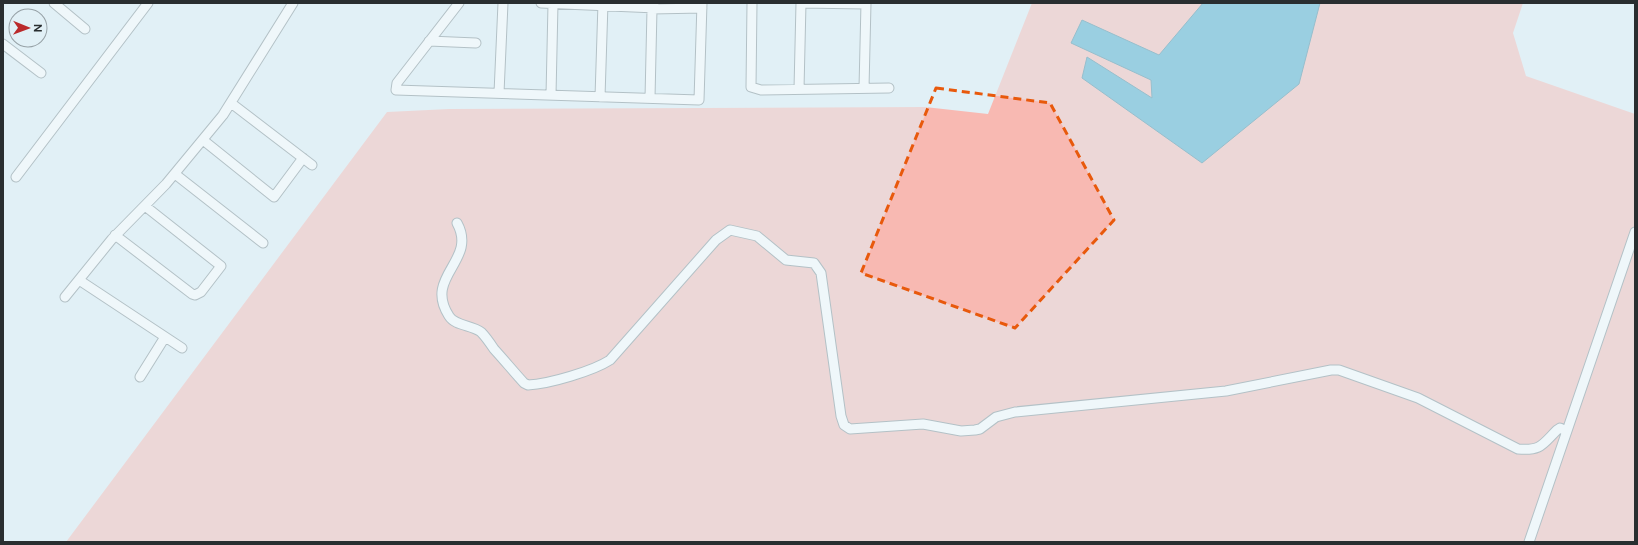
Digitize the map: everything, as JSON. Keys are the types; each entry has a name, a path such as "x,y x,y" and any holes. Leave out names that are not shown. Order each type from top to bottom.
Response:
{"street":[{"path":"54,3 85,29"},
{"path":"16,178 148,3"},
{"path":"65,297 115,235 175,174 203,140 231,103 293,3"},
{"path":"459,3 397,83 396,90 699,100 702,5 656,8 603,4 541,3"},
{"path":"499,93 503,3"},
{"path":"752,3 751,87 761,90 889,88"},
{"path":"799,89 801,3 866,4 864,88"},
{"path":"551,95 553,4"},
{"path":"600,97 603,4"},
{"path":"650,98 651,12 652,9 656,8"},
{"path":"429,42 476,43"},
{"path":"3,44 41,73"},
{"path":"231,103 312,165"},
{"path":"203,140 274,197 303,158"},
{"path":"175,174 263,243"},
{"path":"115,235 192,294 195,295 201,292 221,266 145,206"},
{"path":"457,222 462,231 463,246 460,254 448,273 442,293 448,315 457,322 481,332 528,386 598,367 610,360 716,240 730,230 757,236 786,260 810,262 818,268 821,273 841,416 844,425 850,429 923,424 961,431 975,430 980,429 996,417 1015,412 1226,391 1331,370 1339,370 1418,398 1518,449 1532,450 1542,446 1560,428 1566,430"},
{"path":"1529,542 1566,430 1635,232"},
{"path":"79,280 182,348"},
{"path":"140,377 165,337"}],"highlighted area":[{"path":"936,88 1050,103 1114,220 1015,328 861,273"}],"shaded area":[{"path":"1032,3 1523,3 1513,33 1526,76 1635,114 1635,542 66,542 387,112 449,109 925,107 988,114"}],"water":[{"path":"1203,3 1320,3 1299,84 1202,163 1082,78 1087,57 1152,98 1151,80 1071,43 1082,20 1159,55"}]}
